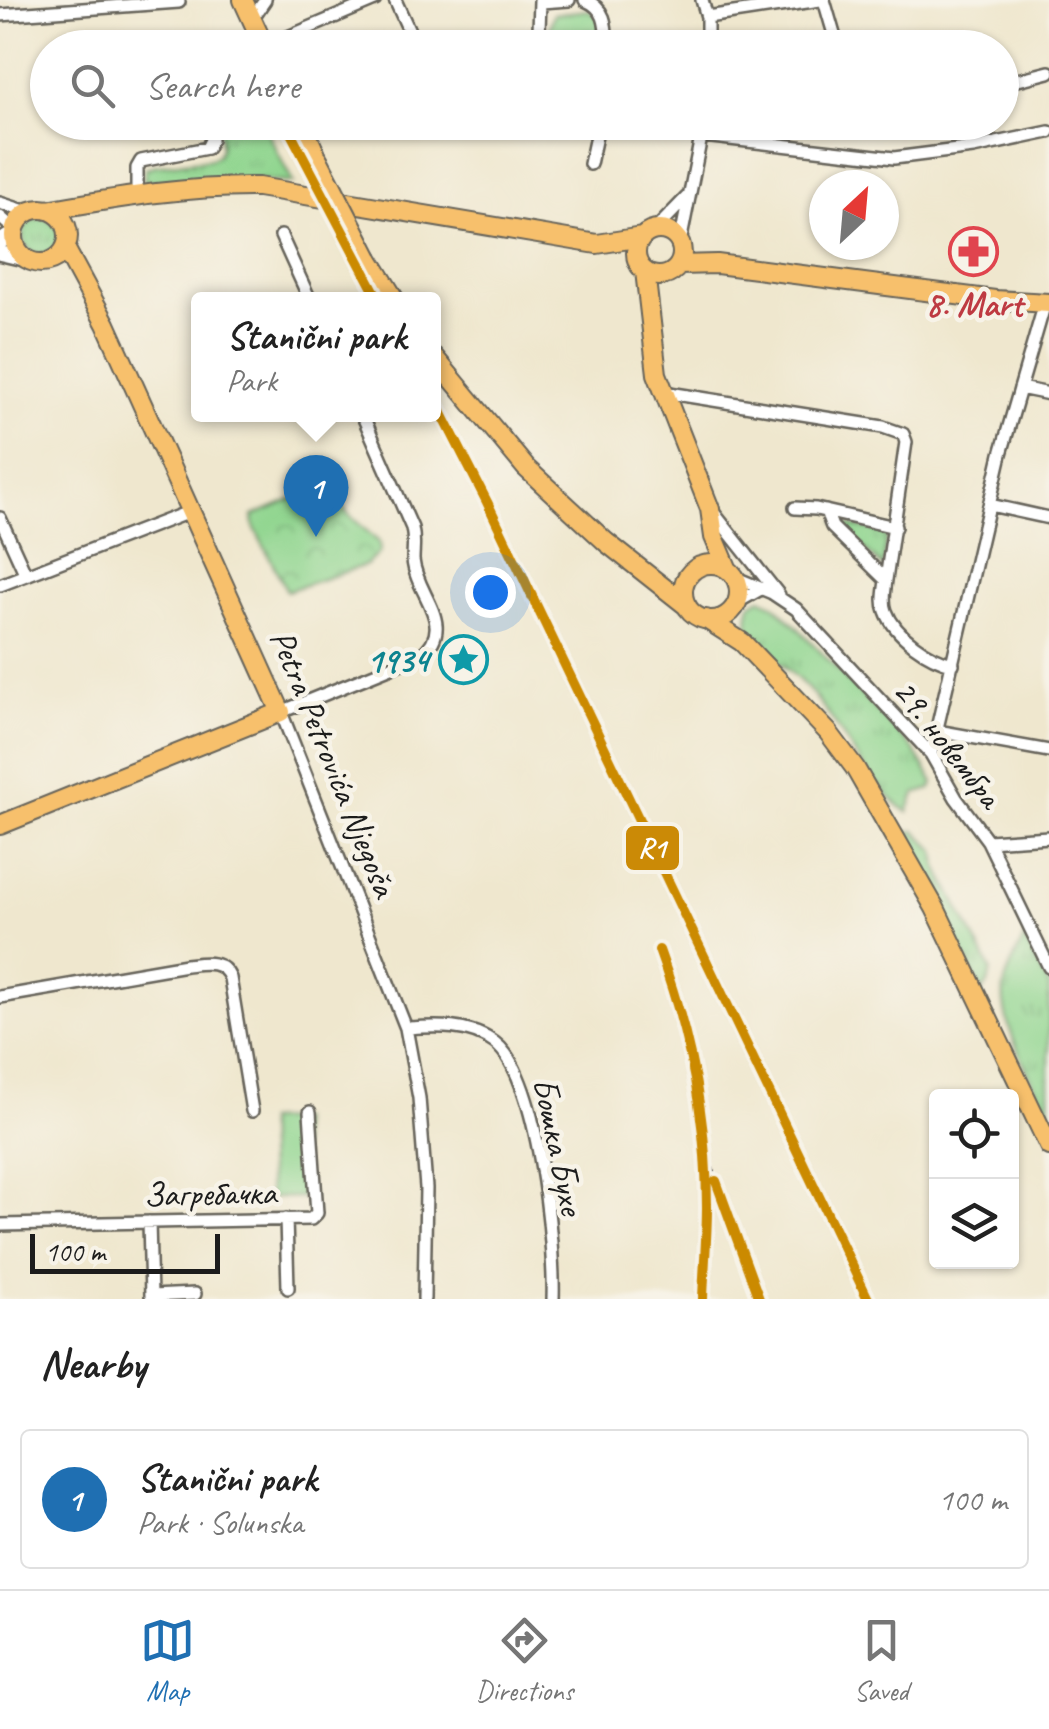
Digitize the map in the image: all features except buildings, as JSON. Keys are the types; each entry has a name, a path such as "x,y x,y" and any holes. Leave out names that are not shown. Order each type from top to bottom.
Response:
{"main road":[{"path":"243,0 257,30"},
{"path":"309,140 390,292"},
{"path":"80,279 34,261 17,248 7,231 37,211 137,193 211,186 320,195 597,244 659,276 678,257"},
{"path":"34,261 57,258 80,214 93,203"},
{"path":"37,211 60,216 66,241"},
{"path":"597,244 670,232 678,257 650,315"},
{"path":"648,234 636,251 650,315 651,348 664,392 710,508 714,537 738,585 734,607 742,642"},
{"name":"Petra Petrovića Njegoša","path":"66,241 80,279 106,324 281,712"},
{"path":"678,257 995,300 1047,303"},
{"path":"441,365 526,468 606,542 698,616 742,642 828,732 855,768 936,908 1049,1146"},
{"path":"687,606 683,594 694,571 710,554 714,537"},
{"path":"651,576 720,566 731,574"},
{"path":"706,619 716,620 734,607"},
{"path":"0,826 281,712"}],"street":[{"path":"252,19 265,0"},
{"path":"304,30 375,0"},
{"path":"395,0 409,30"},
{"path":"539,30 541,1 568,0"},
{"path":"584,0 602,12 606,30"},
{"path":"702,0 706,30"},
{"path":"706,17 822,0 832,30"},
{"path":"0,15 179,2"},
{"path":"1019,80 1049,72"},
{"path":"1019,138 1049,132"},
{"path":"137,193 137,168 141,161 207,148 212,140"},
{"path":"590,164 595,140"},
{"path":"678,257 702,140"},
{"path":"770,140 894,158 1012,140"},
{"path":"648,234 690,194"},
{"path":"0,203 37,211"},
{"path":"281,236 306,292"},
{"path":"0,254 34,261"},
{"path":"931,754 990,504 1047,303"},
{"path":"1020,388 1049,394"},
{"path":"664,392 896,429 903,434 906,442 884,600 892,622 926,653 954,664"},
{"path":"281,712 420,654 436,638 439,626 414,561 412,528 366,422"},
{"path":"990,504 1049,518"},
{"path":"710,508 782,598"},
{"path":"794,508 895,527"},
{"path":"826,511 832,527 886,580"},
{"path":"0,586 190,512"},
{"path":"0,518 26,574"},
{"name":"29. новембра","path":"731,574 782,598 812,625 931,754 956,798 988,841 1049,967"},
{"path":"734,607 759,590"},
{"name":"Petra Petrovića Njegoša","path":"281,712 406,1028 418,1098 426,1188 424,1299"},
{"path":"938,731 1049,751"},
{"path":"988,841 1049,837"},
{"path":"0,997 186,965 208,962 221,966 230,978 252,1111"},
{"name":"Бошка Бухе","path":"406,1028 447,1027 477,1032 499,1046 518,1072 540,1164 554,1269 553,1299"},
{"name":"Загребачка","path":"0,1224 312,1219 318,1213 310,1112"},
{"path":"286,1219 288,1288"},
{"path":"148,1222 151,1296 194,1294"}],"green space":[{"path":"588,10 600,18 602,30 549,30 554,14"},
{"path":"220,140 272,140 293,183 248,179 144,182 145,169 211,159 221,147"},
{"path":"41,218 54,223 59,236 54,249 41,254 28,249 23,236 28,223"},
{"path":"328,484 347,513 379,542 380,552 366,565 287,591 254,527 253,516"},
{"path":"837,523 887,533 883,567"},
{"path":"761,598 794,624 914,750 934,783 931,789 915,794 908,812 879,786 809,690 753,634 748,623 750,608"},
{"path":"916,831 936,851 938,868 991,970 982,992 904,832"},
{"path":"1024,938 1049,986 1049,1116 1018,1050 1003,997 1011,965"},
{"path":"299,1120 302,1197 269,1198 266,1121"}],"railway":[{"path":"659,950 679,1012 700,1109 707,1207 703,1299"},
{"path":"712,1167 759,1299"}],"transit line":[{"name":"R1","path":"295,140 375,292"},
{"name":"R1","path":"441,412 868,1299"},
{"name":"R1","path":"659,950 679,1012 700,1109 707,1207 703,1299"},
{"name":"R1","path":"716,1181 759,1299"}],"place":[{"name":"8. Mart","path":"974,252"},
{"name":"Stanični park","path":"316,537"},
{"name":"1934","path":"464,660"}]}
